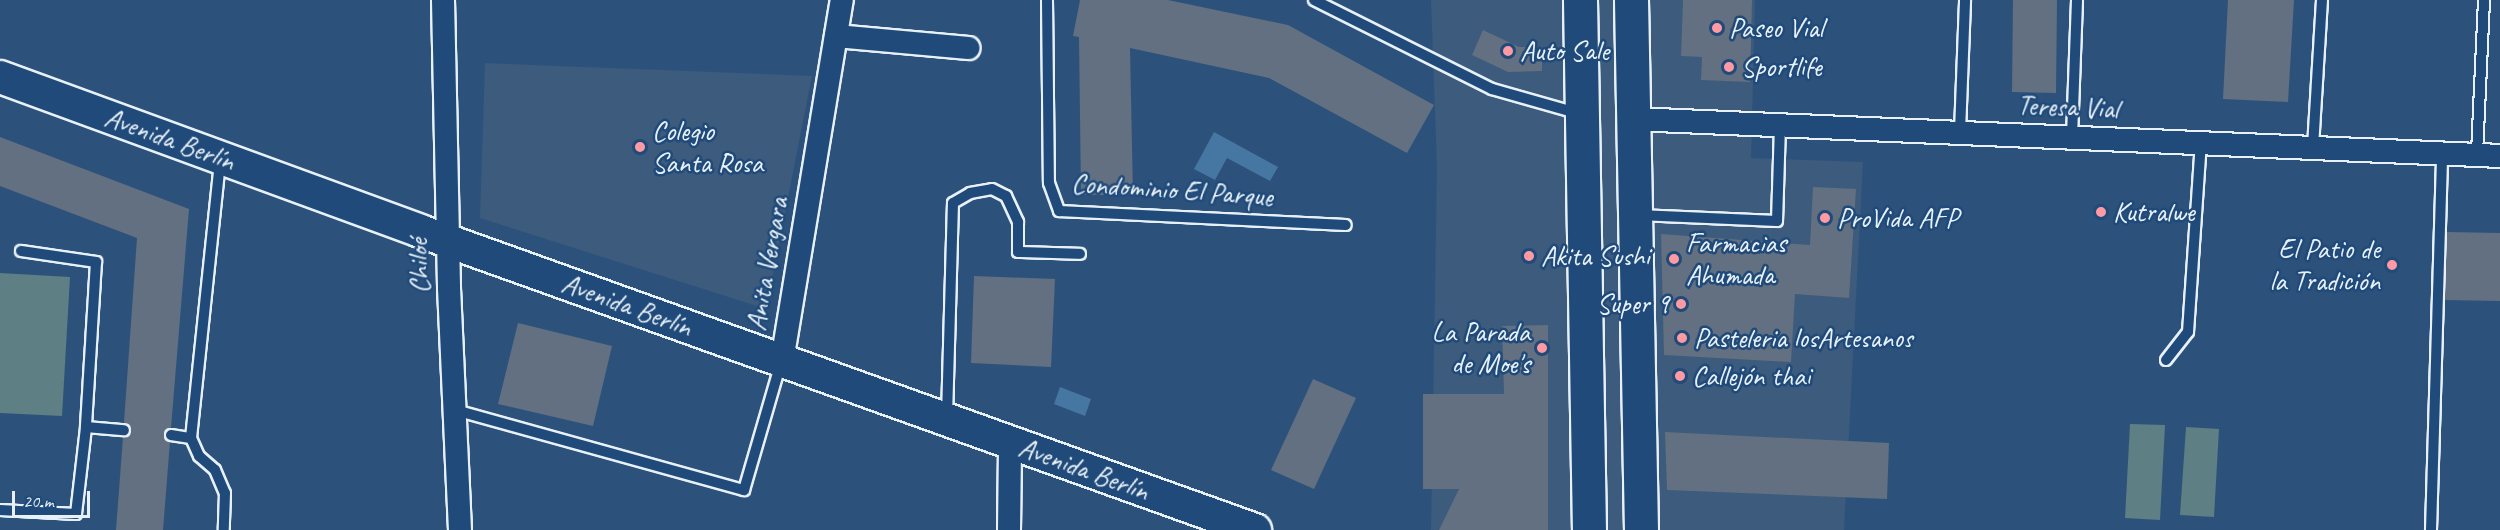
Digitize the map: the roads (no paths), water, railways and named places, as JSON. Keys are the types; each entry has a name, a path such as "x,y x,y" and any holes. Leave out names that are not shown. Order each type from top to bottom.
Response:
{"main road":[{"path":"1580,0 1589,530"},
{"path":"1631,0 1641,530"},
{"path":"1582,81 1604,104 1633,119"}],"street":[{"name":"Chiloé","path":"443,0 448,241 460,530"},
{"name":"Anita Vergara","path":"782,361 842,0"},
{"path":"836,36 968,48"},
{"name":"Avenida Berlín","path":"0,77 448,241 1255,530"},
{"name":"Teresa Vial","path":"1633,119 2477,153 2500,156"},
{"path":"1009,530 1010,443"}],"lane":[{"name":"Condominio El Parque","path":"1047,0 1049,183 1059,211 1346,225"},
{"path":"1314,0 1492,89 1582,114"},
{"path":"1960,132 1965,0"},
{"path":"2072,137 2077,0"},
{"path":"2313,147 2322,0"},
{"path":"2477,153 2484,0"},
{"path":"1635,215 1777,221 1780,125"},
{"path":"2166,360 2188,332 2201,142"},
{"path":"2431,530 2442,152"},
{"path":"220,157 191,438 199,456 216,470 225,493 224,530"},
{"path":"947,421 953,203 970,193 992,189 1006,196 1018,222 1018,252 1080,254"},
{"path":"0,510 76,514 86,427 96,262 21,251"},
{"path":"455,411 744,490 782,361"},
{"path":"86,427 124,430"},
{"path":"171,435 191,438"}],"place":[{"name":"Paseo Vial","path":"1717,28"},
{"name":"Auto Sale","path":"1508,51"},
{"name":"Sportlife","path":"1729,67"},
{"name":"Colegio Santa Rosa","path":"640,147"},
{"name":"Kutralwe","path":"2101,212"},
{"name":"ProVida AFP","path":"1825,218"},
{"name":"Akita Sushi","path":"1529,256"},
{"name":"Farmacias Ahumada","path":"1674,259"},
{"name":"El Patio de la Tradición","path":"2392,265"},
{"name":"Super 9","path":"1681,304"},
{"name":"Pasteleria losArtesanos","path":"1682,338"},
{"name":"La Parada de Moe's","path":"1542,348"},
{"name":"Callejón thai","path":"1680,376"}]}
